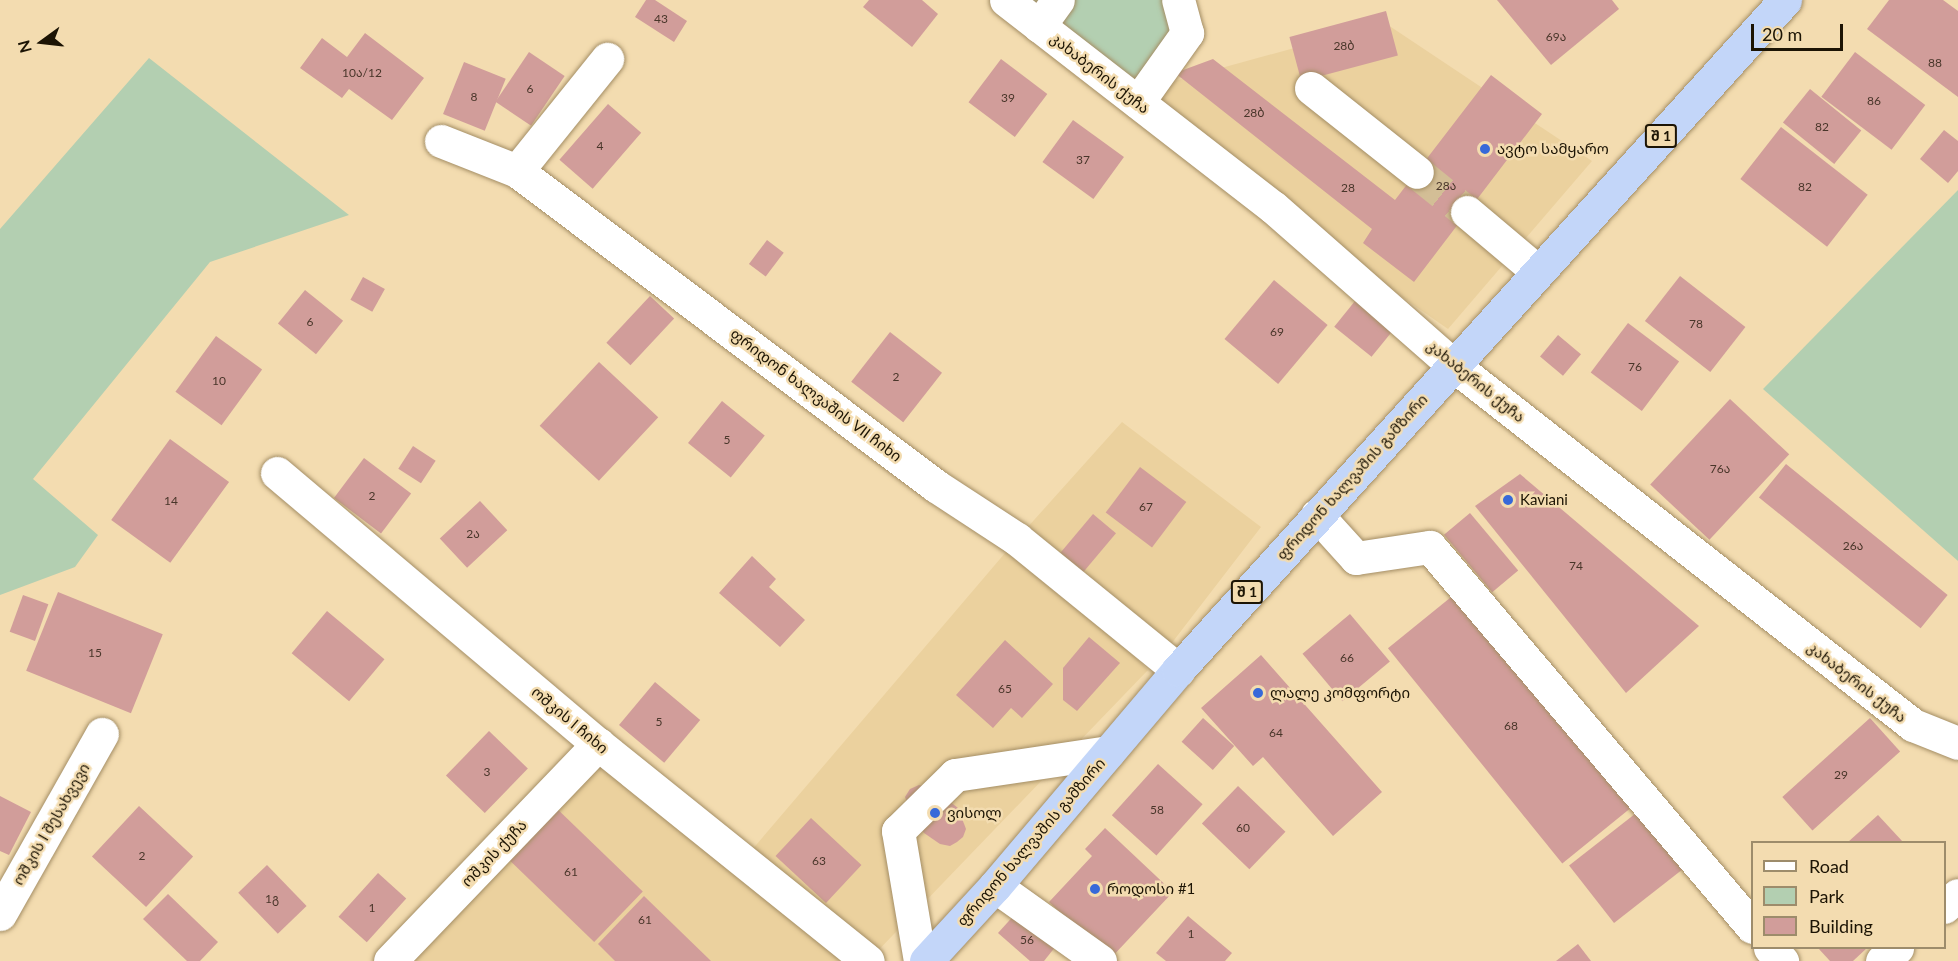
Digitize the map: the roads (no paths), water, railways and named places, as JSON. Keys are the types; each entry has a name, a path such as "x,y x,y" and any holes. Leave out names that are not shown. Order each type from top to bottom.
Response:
{"highway":[{"name":"ფრიდონ ხალვაშის გამზირი","path":"926,961 995,886 1178,670 1537,271 1785,0"}],"street":[{"name":"კახაბერის ქუჩა","path":"1006,0 1273,207 1453,365 1913,725 1958,743"},
{"path":"1039,26 1059,0"},
{"path":"1138,102 1187,33 1178,0"},
{"path":"518,171 607,59"},
{"path":"1311,88 1417,172"},
{"name":"ფრიდონ ხალვაშის VII ჩიხი","path":"441,141 518,171 936,486 1017,539 1178,670"},
{"path":"1467,212 1537,271"},
{"name":"ოშკის I ჩიხი","path":"277,473 598,744 868,961"},
{"path":"1317,515 1356,558 1430,547 1751,926"},
{"name":"ოშკის I შესახვევი","path":"0,914 102,734"},
{"name":"ოშკის ქუჩა","path":"390,961 598,744"},
{"path":"920,961 898,831 955,775 1108,752"},
{"path":"995,886 1100,961"},
{"path":"1946,905 1958,895"},
{"path":"1771,949 1782,961"},
{"path":"1882,961 1896,949"}],"tunnel":[{"path":"1417,172 1467,212"}],"place":[{"name":"ავტო სამყარო","path":"1485,149"},
{"name":"Kaviani","path":"1508,500"},
{"name":"ლალე კომფორტი","path":"1258,693"},
{"name":"ვისოლ","path":"935,813"},
{"name":"როდოსი #1","path":"1095,889"}]}
